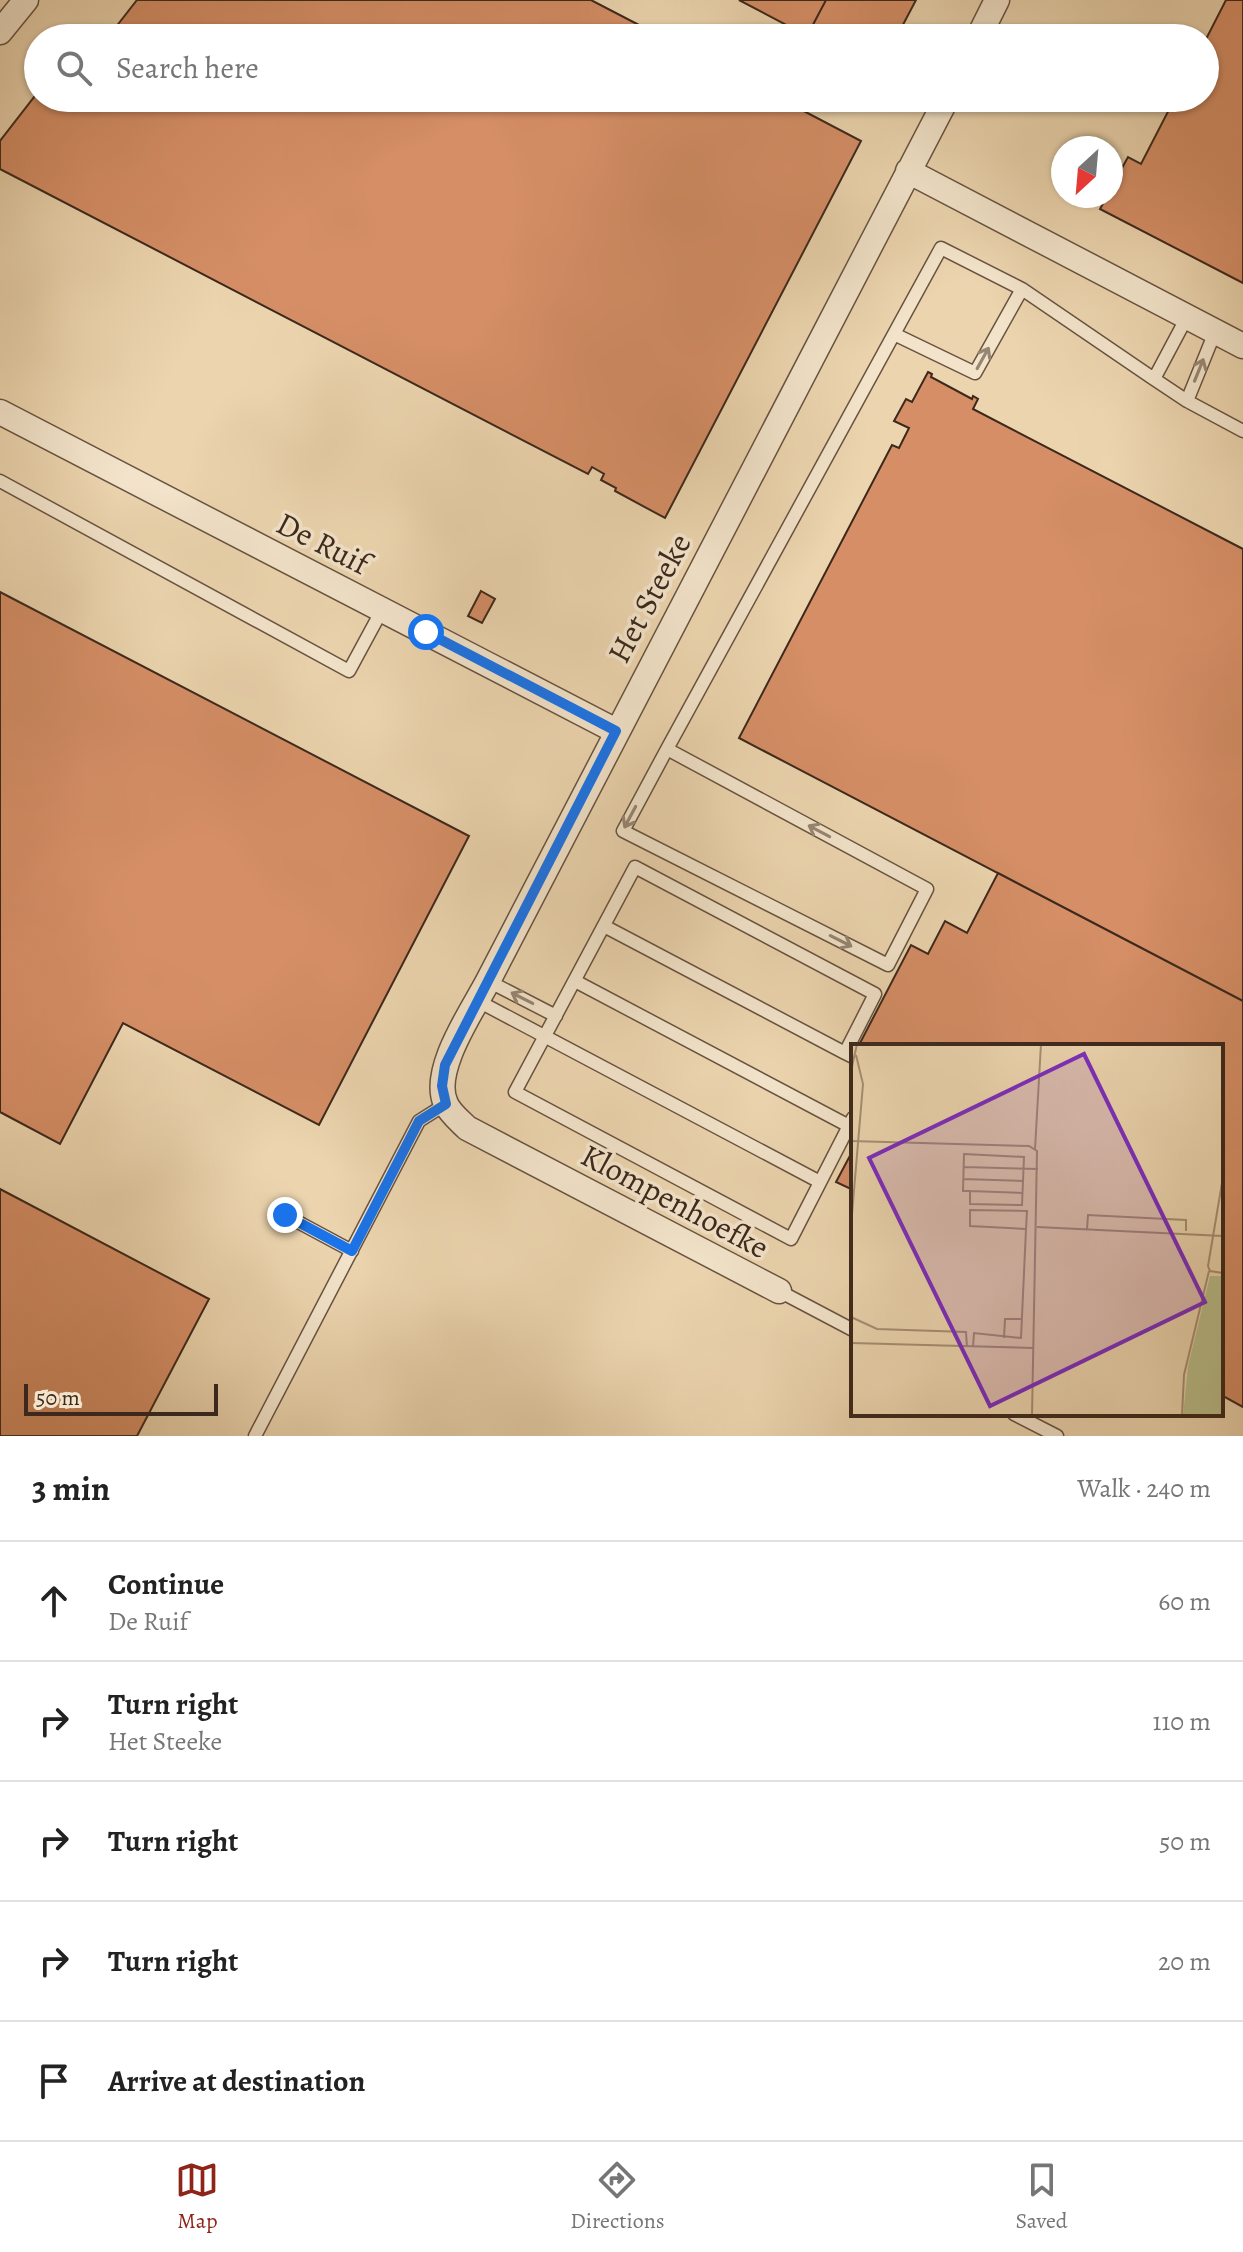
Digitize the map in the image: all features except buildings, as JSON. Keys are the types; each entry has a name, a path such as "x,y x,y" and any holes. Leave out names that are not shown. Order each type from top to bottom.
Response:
{"street":[{"path":"0,32 26,0"},
{"path":"985,24 997,0"},
{"name":"Het Steeke","path":"446,1104 442,1086 445,1065 940,112"},
{"path":"908,171 1243,346"},
{"name":"De Ruif","path":"0,412 616,731"},
{"name":"Klompenhoefke","path":"446,1104 467,1128 779,1291"}],"lane":[{"path":"667,749 927,889 888,965 623,831 667,749 941,248 1022,289 1187,401 1243,431"},
{"path":"894,334 975,373 1022,289"},
{"path":"1154,379 1187,317"},
{"path":"1187,401 1215,332"},
{"path":"0,481 349,671 382,610"},
{"path":"575,981 851,1122 791,1239 515,1092 635,867 875,994 854,1044"},
{"path":"604,926 849,1055"},
{"path":"483,991 556,1016"},
{"path":"483,991 545,1036 820,1182"},
{"path":"255,1436 419,1121 446,1104"},
{"path":"285,1215 352,1251"},
{"name":"Klompenhoefke","path":"779,1291 851,1329"},
{"path":"1018,1416 1057,1436"}],"route":[{"path":"285,1215 352,1251 419,1121 446,1104 442,1086 445,1065 616,731 426,632"}]}
